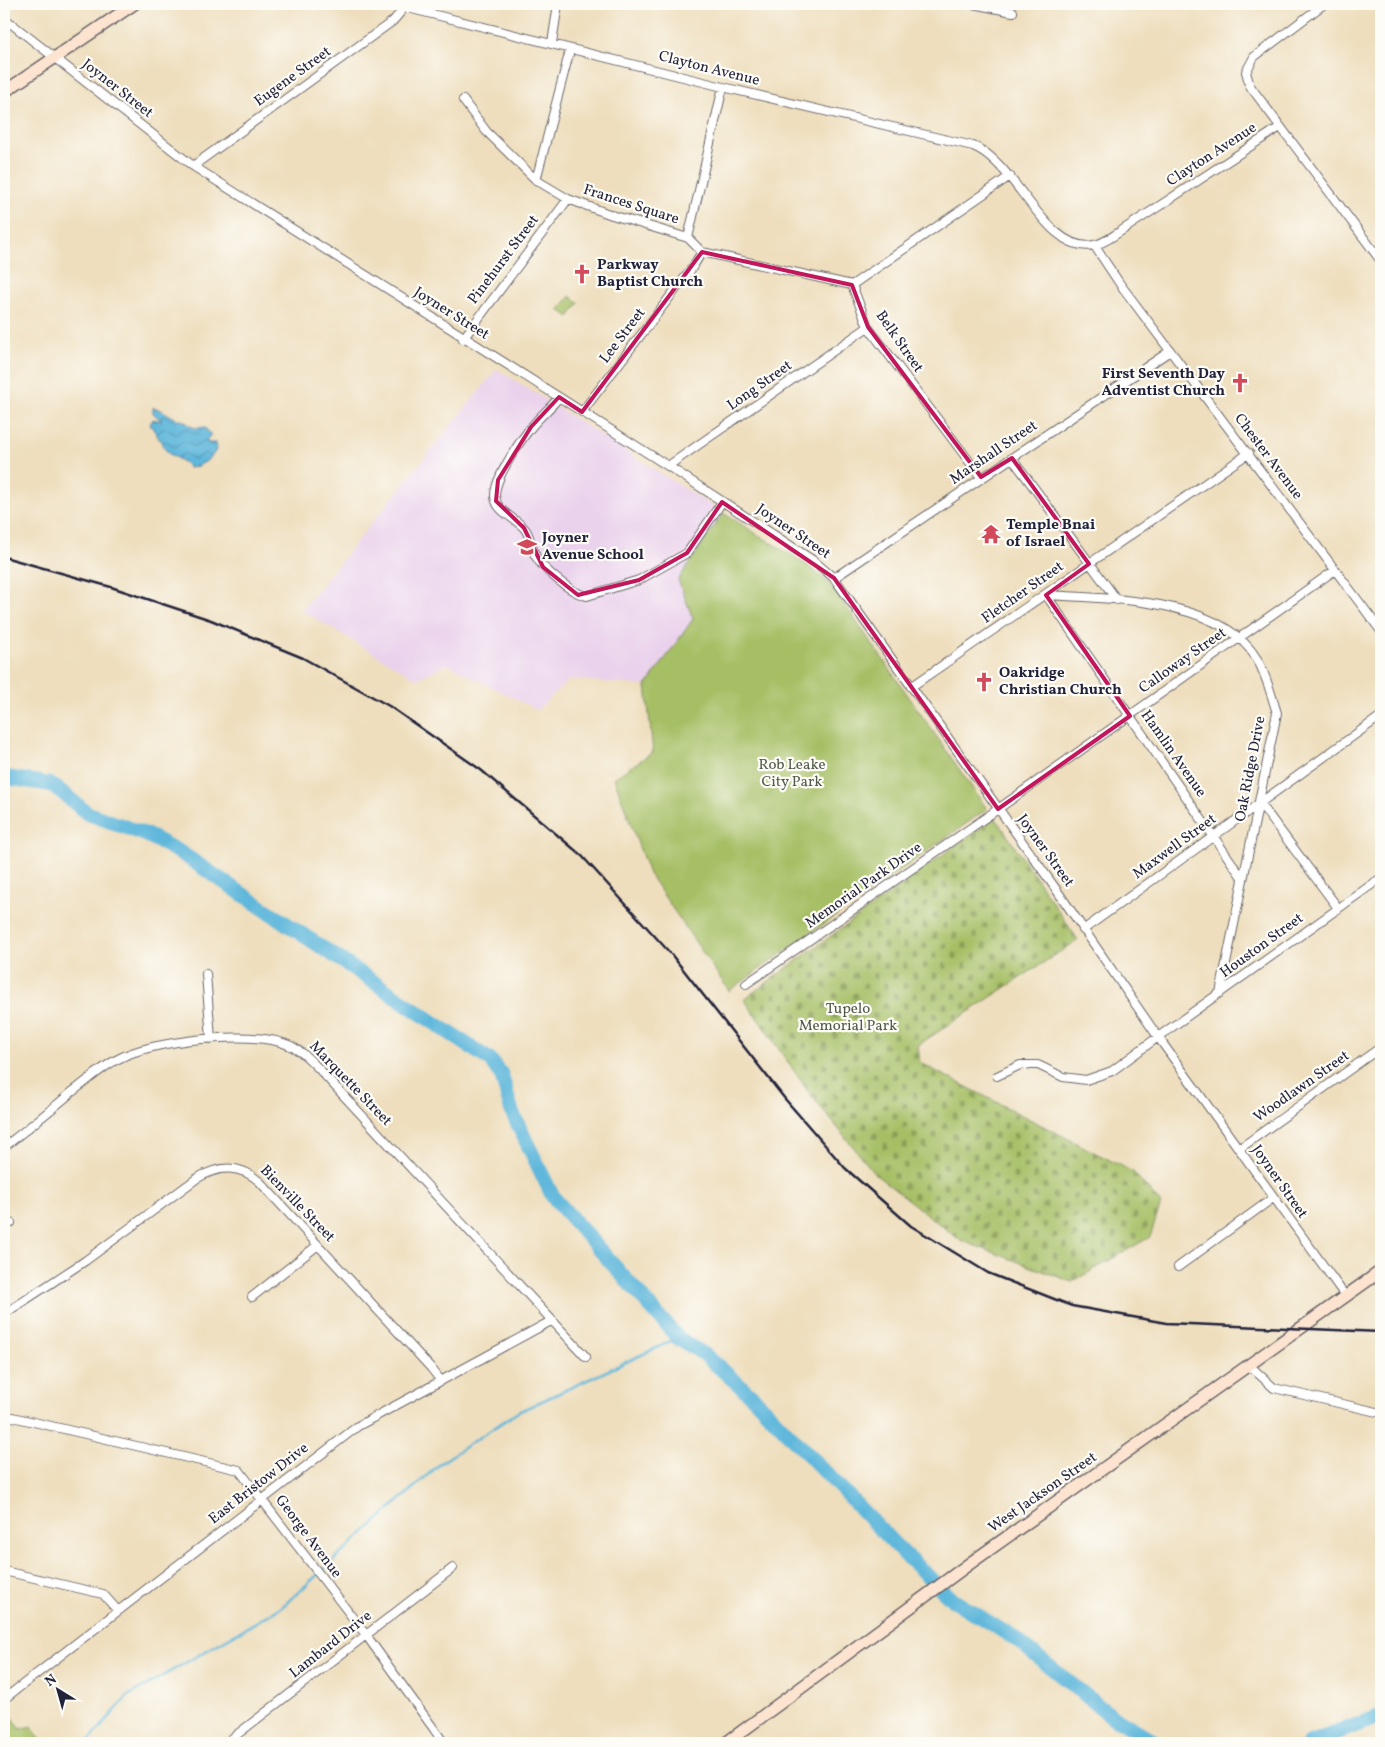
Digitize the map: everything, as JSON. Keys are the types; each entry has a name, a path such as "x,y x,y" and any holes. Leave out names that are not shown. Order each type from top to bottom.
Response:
{"street":[{"path":"4,92 134,4"},
{"name":"Clayton Avenue","path":"392,4 552,43 570,50 973,146 990,154 1010,176"},
{"path":"552,43 558,4"},
{"path":"973,4 1013,12"},
{"path":"1280,127 1250,86 1246,72 1248,66 1254,57 1324,4"},
{"name":"Eugene Street","path":"193,166 393,21 405,7"},
{"name":"Joyner Street","path":"4,18 193,166 463,339 668,466 814,561 834,578 1158,1037 1346,1298"},
{"path":"536,180 570,50"},
{"name":"Frances Square","path":"463,100 492,137 536,180 568,199 612,215 688,238 722,87"},
{"name":"Clayton Avenue","path":"1094,246 1118,233 1280,127 1381,261"},
{"path":"688,238 702,252 852,285 1010,176 1061,237 1079,244 1094,246"},
{"name":"Pinehurst Street","path":"463,339 568,199"},
{"name":"Chester Avenue","path":"1094,246 1170,351 1249,453 1381,631"},
{"name":"Lee Street","path":"582,412 692,268 702,252"},
{"name":"Belk Street","path":"852,285 868,327 981,477"},
{"name":"Long Street","path":"668,466 868,327"},
{"name":"Marshall Street","path":"834,578 1170,351"},
{"path":"559,397 531,427 498,480 495,491 496,502 500,510 524,528 529,536 535,556 543,567 578,595 587,596 639,580 687,553 722,502"},
{"name":"Fletcher Street","path":"911,687 1249,453"},
{"path":"1012,458 1117,600"},
{"name":"Calloway Street","path":"998,809 1335,570"},
{"name":"Oak Ridge Drive","path":"1046,595 1117,600 1182,610 1213,622 1239,638 1256,658 1268,682 1277,713 1220,993"},
{"name":"Hamlin Avenue","path":"1046,595 1243,879"},
{"name":"Maxwell Street","path":"1083,930 1381,716"},
{"path":"1259,802 1338,908"},
{"name":"Memorial Park Drive","path":"746,984 998,809"},
{"name":"Houston Street","path":"997,1076 1020,1065 1038,1065 1063,1078 1086,1080 1112,1072 1381,878"},
{"path":"206,974 211,1040"},
{"name":"Marquette Street","path":"4,1147 116,1060 155,1045 265,1038 286,1043 302,1053 586,1357"},
{"name":"Woodlawn Street","path":"1239,1149 1381,1047"},
{"name":"Bienville Street","path":"4,1314 85,1261 196,1179 222,1168 238,1169 253,1176 318,1245 440,1381"},
{"path":"1178,1267 1273,1198"},
{"path":"252,1297 318,1245"},
{"name":"West Jackson Street","path":"726,1743 927,1594 1346,1298 1381,1271"},
{"name":"East Bristow Drive","path":"4,1699 358,1426 551,1321"},
{"path":"1250,1366 1274,1388 1381,1413"},
{"name":"George Avenue","path":"4,1415 231,1467 241,1472 366,1635 444,1743"},
{"name":"Lambard Drive","path":"226,1743 453,1568"},
{"path":"4,1571 103,1594 118,1611"}],"highlighted area":[{"path":"702,252 852,285 868,327 981,477 1012,458 1089,564 1046,595 1130,716 998,809 834,578 722,502 687,553 639,580 578,595 543,567 524,528 496,501 498,480 531,427 559,397 582,412"}],"shaded area":[{"name":"Joyner Avenue School","path":"497,369 723,513 678,580 693,619 646,686 570,679 537,710 447,664 417,679 301,610"}],"green space":[{"path":"570,296 579,303 569,317 559,310"},
{"name":"Rob Leake City Park","path":"723,513 807,565 831,585 987,809 729,991 649,874 614,778 653,752 646,686 693,619 678,580"},
{"name":"Tupelo Memorial Park","path":"995,817 1078,940 918,1045 920,1063 1133,1172 1161,1204 1150,1237 1072,1282 960,1240 876,1175 810,1094 744,999"},
{"path":"4,1703 20,1729 31,1726 43,1743 4,1743"}],"water":[{"path":"153,407 185,421 193,427 204,427 211,435 207,439 207,443 216,443 217,448 212,456 201,464 189,468 185,463 168,453 150,424 153,419 162,421 153,413"}],"waterway":[{"path":"4,777 48,784 58,789 87,813 147,835 181,853 490,1060 501,1074 512,1112 553,1197 678,1338 705,1355 753,1397 899,1549 953,1600 1014,1638 1110,1715 1157,1743"},
{"path":"87,1743 128,1696 282,1607 442,1462 518,1412 678,1338"},
{"path":"1309,1743 1381,1716"}],"railway":[{"path":"4,557 111,587 211,620 303,658 389,706 481,770 582,856 671,954 785,1099 845,1168 911,1226 988,1273 1072,1306 1166,1323 1381,1332"}],"place":[{"name":"Parkway Baptist Church","path":"582,274"},
{"name":"First Seventh Day Adventist Church","path":"1240,383"},
{"name":"Temple Bnai of Israel","path":"991,534"},
{"name":"Joyner Avenue School","path":"527,547"},
{"name":"Oakridge Christian Church","path":"984,682"}]}
